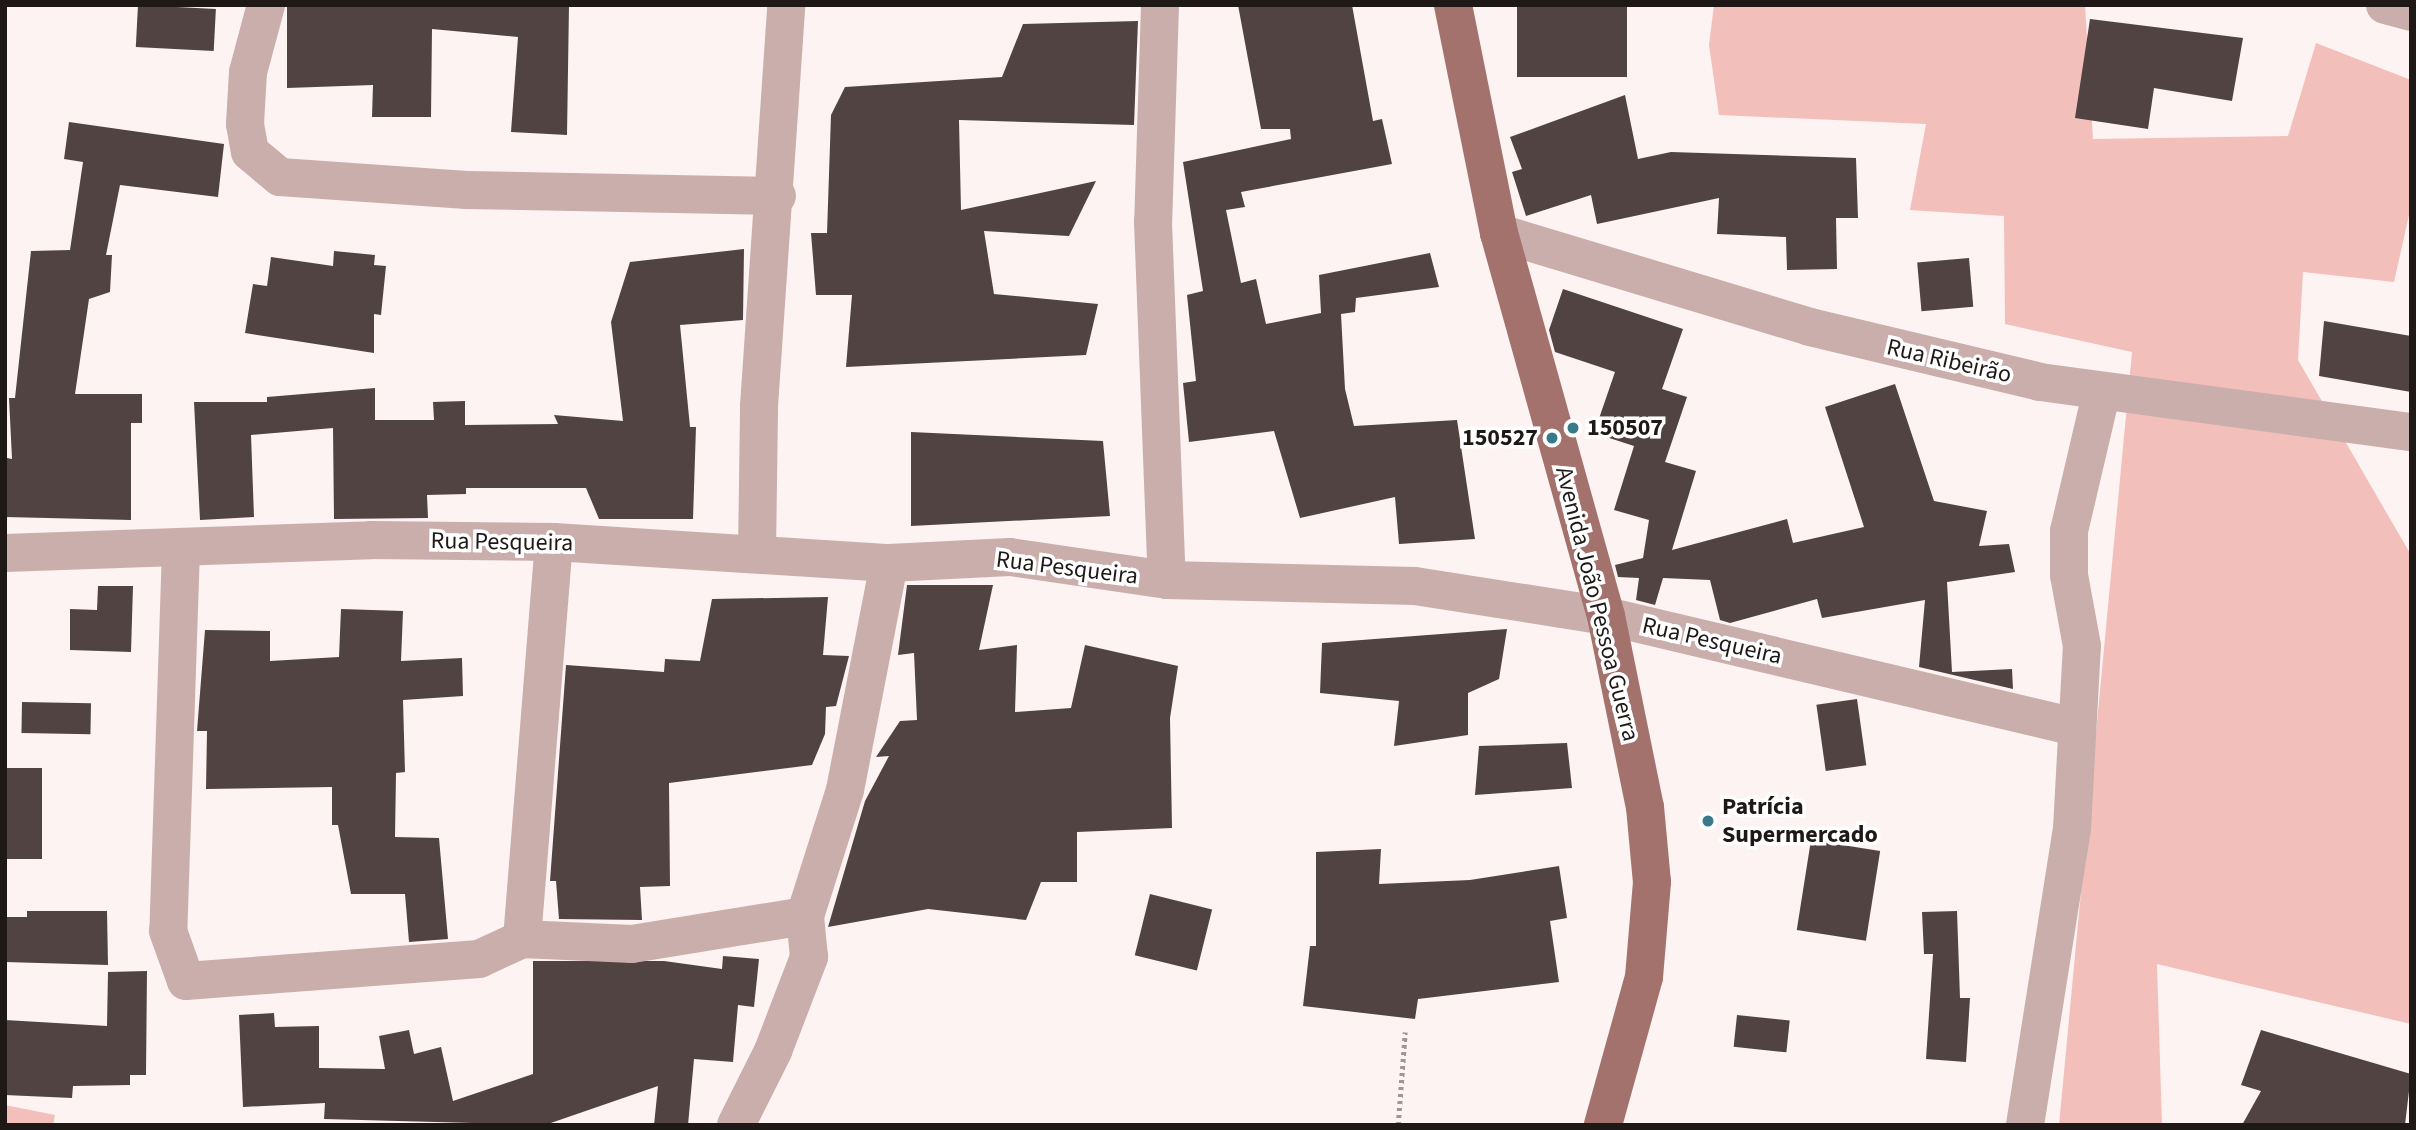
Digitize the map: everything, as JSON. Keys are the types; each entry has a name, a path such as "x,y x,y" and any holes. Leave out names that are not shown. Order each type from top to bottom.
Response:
{"main road":[{"name":"Avenida João Pessoa Guerra","path":"1453,5 1499,233 1606,616 1645,807 1652,882 1644,977 1603,1125"}],"street":[{"path":"266,5 248,72 245,124 250,152 279,177 467,190 777,196"},
{"path":"757,554 759,406 777,196 786,5"},
{"path":"1160,5 1153,222 1167,580"},
{"path":"2385,5 2411,12"},
{"name":"Rua Ribeirão","path":"1499,233 1810,327 2101,395 2411,432"},
{"path":"2025,1125 2072,830 2073,726 2082,646 2068,575 2069,531 2101,395"},
{"name":"Rua Pesqueira","path":"5,553 181,549 371,540 554,542 889,563 1010,557 1167,580 1415,586 1606,616 2073,726"},
{"path":"522,939 554,542"},
{"path":"181,549 168,931 186,981 479,959 522,939 632,944 805,916"},
{"path":"736,1125 773,1051 809,957 805,916 845,790 889,563"}],"path":[{"path":"1398,1125 1405,1032"}],"shaded area":[{"path":"1714,5 2085,5 2093,139 2288,136 2316,43 2411,80 2411,206 2394,282 2303,272 2298,360 2411,555 2411,1024 2157,964 2162,1125 2059,1125 2132,352 2005,324 2004,216 1910,210 1926,124 1719,115 1709,45"},
{"path":"5,1105 55,1115 53,1125 5,1125"}],"building":[{"path":"138,5 216,9 214,51 136,47"},
{"path":"287,5 569,5 567,135 511,132 518,37 432,29 431,117 372,117 373,85 287,88"},
{"path":"1238,5 1352,5 1373,121 1382,119 1392,164 1241,192 1245,207 1226,210 1241,283 1256,279 1266,324 1321,313 1319,275 1430,253 1439,287 1356,298 1355,312 1341,314 1345,389 1354,426 1457,420 1475,539 1399,544 1395,497 1300,518 1274,431 1189,442 1183,383 1196,381 1187,295 1203,291 1183,162 1291,139 1290,129 1261,129"},
{"path":"1517,5 1627,5 1627,77 1517,77"},
{"path":"2090,19 2243,38 2232,101 2154,88 2148,129 2075,118"},
{"path":"1138,21 1134,125 959,120 961,210 1096,181 1069,236 984,231 994,294 1098,304 1086,355 846,367 852,295 816,295 811,233 827,233 831,115 845,87 1002,77 1023,24"},
{"path":"1625,95 1638,159 1671,152 1856,158 1858,218 1836,218 1837,269 1787,270 1786,237 1717,234 1719,198 1597,224 1591,195 1526,216 1512,172 1522,169 1510,137"},
{"path":"69,122 224,144 218,197 120,185 106,255 112,255 110,292 89,299 75,394 142,394 142,423 131,423 131,520 5,517 7,458 12,459 9,398 15,398 31,251 70,250 83,162 64,159"},
{"path":"744,249 743,320 680,325 690,427 696,427 693,519 599,519 586,488 466,488 466,494 427,495 428,518 334,519 333,428 251,435 254,517 200,520 194,402 267,402 267,397 375,388 375,420 434,420 433,402 465,401 465,425 558,424 554,415 623,421 611,322 630,262"},
{"path":"334,251 375,255 374,265 386,266 381,315 374,314 374,353 245,333 253,284 267,286 271,257 333,266"},
{"path":"1969,258 1973,307 1921,311 1917,263"},
{"path":"1563,289 1683,329 1662,389 1687,397 1665,462 1696,471 1672,550 1787,519 1793,543 1864,527 1825,407 1895,384 1934,501 1987,511 1979,546 2009,544 2015,572 1947,582 1952,672 2012,669 2013,689 1919,667 1925,600 1822,618 1817,599 1730,623 1720,620 1710,580 1663,578 1655,605 1636,600 1639,578 1618,577 1615,565 1643,558 1649,520 1614,510 1634,446 1594,433 1615,372 1555,352 1549,330"},
{"path":"2324,321 2411,336 2411,392 2319,376"},
{"path":"911,432 1103,441 1110,516 911,526"},
{"path":"907,585 993,585 979,650 1017,645 1015,712 1071,708 1085,645 1178,666 1170,718 1172,828 1077,832 1077,882 1041,882 1026,920 928,909 828,927 865,801 889,756 876,757 900,721 917,720 914,653 898,655"},
{"path":"98,586 133,586 131,652 70,650 70,609 97,610"},
{"path":"828,597 823,655 849,656 836,706 826,707 825,734 812,765 669,783 670,886 640,887 642,920 559,919 556,881 550,881 566,665 664,672 665,659 700,661 712,599"},
{"path":"341,609 403,611 401,661 462,658 463,696 403,700 405,772 396,773 395,837 439,838 448,939 409,942 405,894 351,894 338,825 332,825 332,787 206,789 207,731 197,731 205,630 270,631 270,661 339,657"},
{"path":"1507,629 1499,679 1468,693 1468,735 1394,746 1399,701 1320,693 1322,643"},
{"path":"1857,699 1866,765 1826,771 1816,705"},
{"path":"22,702 91,703 90,734 21,733"},
{"path":"1567,743 1572,788 1475,795 1479,746"},
{"path":"5,768 42,768 42,859 5,859"},
{"path":"1811,840 1880,851 1866,941 1797,930"},
{"path":"1381,849 1379,884 1470,880 1559,866 1567,918 1550,921 1559,982 1418,999 1415,1019 1303,1006 1310,946 1316,946 1316,852"},
{"path":"1150,894 1212,909 1197,971 1135,955"},
{"path":"27,911 107,911 108,965 5,962 5,917 27,917"},
{"path":"1957,911 1960,998 1970,998 1966,1062 1926,1059 1933,954 1924,954 1922,912"},
{"path":"723,956 759,959 754,1007 738,1005 733,1062 694,1059 688,1125 654,1125 658,1086 545,1125 324,1119 325,1103 243,1107 239,1015 274,1013 275,1027 319,1026 319,1068 385,1069 379,1036 409,1030 414,1054 441,1047 453,1101 533,1074 533,961 664,961 722,969"},
{"path":"147,971 146,1075 130,1075 130,1085 73,1086 72,1098 5,1095 5,1020 107,1026 108,972"},
{"path":"1737,1015 1790,1021 1786,1052 1734,1047"},
{"path":"2261,1030 2411,1074 2405,1125 2242,1125 2261,1091 2241,1085"}],"place":[{"name":"150507","path":"1573,428"},
{"name":"150527","path":"1552,438"},
{"name":"Patrícia Supermercado","path":"1708,821"}]}
